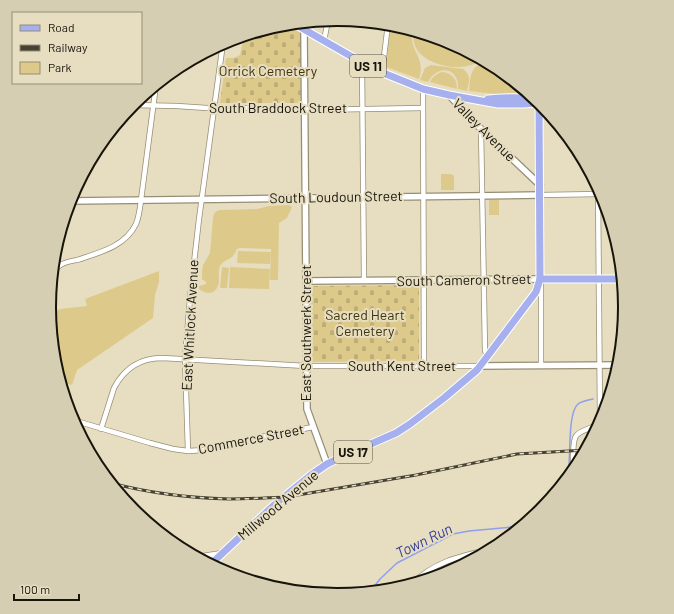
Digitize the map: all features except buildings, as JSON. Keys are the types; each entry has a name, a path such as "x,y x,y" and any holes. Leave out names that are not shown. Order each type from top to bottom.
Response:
{"main road":[{"name":"Valley Avenue","path":"304,29 362,63 423,89 449,95"},
{"name":"US 11","path":"449,95 506,104 530,103"},
{"name":"US 11","path":"539,112 540,279"},
{"name":"South Cameron Street","path":"540,279 616,279"},
{"name":"Millwood Avenue","path":"216,561 222,553 292,490 311,475 327,464 389,437 410,424 477,370 536,292 540,279"}],"street":[{"path":"324,41 327,27"},
{"name":"East Southwerk Street","path":"304,29 307,409 327,464"},
{"path":"382,72 387,30"},
{"name":"East Whitlock Avenue","path":"188,451 185,359 190,298 194,254 221,51"},
{"path":"362,63 364,280"},
{"path":"423,89 424,366"},
{"path":"59,267 62,264 106,250 122,241 136,224 141,200 155,94"},
{"name":"Valley Avenue","path":"449,95 481,129 540,185"},
{"name":"South Braddock Street","path":"142,105 214,108 304,108 308,110 423,108"},
{"path":"481,129 483,279 485,351 487,355"},
{"name":"South Loudoun Street","path":"76,201 595,194"},
{"path":"600,207 598,279 600,407"},
{"path":"540,279 541,365"},
{"name":"South Cameron Street","path":"306,280 540,279"},
{"name":"South Kent Street","path":"101,429 114,388 122,376 138,363 149,359 185,359 306,366 612,365"},
{"name":"Commerce Street","path":"81,422 150,443 188,451 214,449 256,438 313,427"},
{"path":"573,460 575,437 591,428"},
{"path":"206,555 222,553"},
{"path":"424,574 444,562 468,555"}],"green space":[{"name":"Orrick Cemetery","path":"295,29 301,32 302,103 220,103 226,58 234,58 240,55 243,42 282,31"},
{"path":"390,31 412,37 414,49 421,65 419,79 386,67"},
{"path":"413,37 445,47 476,63 462,67 451,67 434,63 420,54 413,40"},
{"path":"479,64 493,73 521,95 469,91 472,73"},
{"path":"431,65 463,69 469,76 467,91 458,89 456,76 448,70 437,72 428,82 420,80 425,68"},
{"path":"442,72 451,75 455,79 457,89 430,82 434,76"},
{"path":"441,174 451,174 454,176 454,190 441,190"},
{"path":"489,200 499,200 499,215 489,215"},
{"path":"289,205 292,207 287,218 279,223 278,280 270,280 271,249 240,248 237,249 232,257 220,266 218,286 212,293 206,293 199,289 199,286 206,284 206,282 202,279 202,272 203,265 210,253 213,218 216,212 219,210 257,209 269,206"},
{"path":"238,251 271,252 270,264 237,263"},
{"path":"222,267 229,268 227,288 220,288"},
{"path":"230,267 270,269 269,289 229,288"},
{"path":"159,271 159,282 155,295 153,318 77,370 72,385 67,384 61,362 58,344 56,311 60,309 87,306 85,299"},
{"name":"Sacred Heart Cemetery","path":"419,285 419,361 311,362 311,286"}],"waterway":[{"name":"Town Run","path":"569,465 572,417 578,404 593,399"},
{"name":"Town Run","path":"375,586 397,563 453,534 512,527"}],"railway":[{"path":"121,486 155,492 199,497 229,499 284,497 416,475 517,454 579,450"}]}
